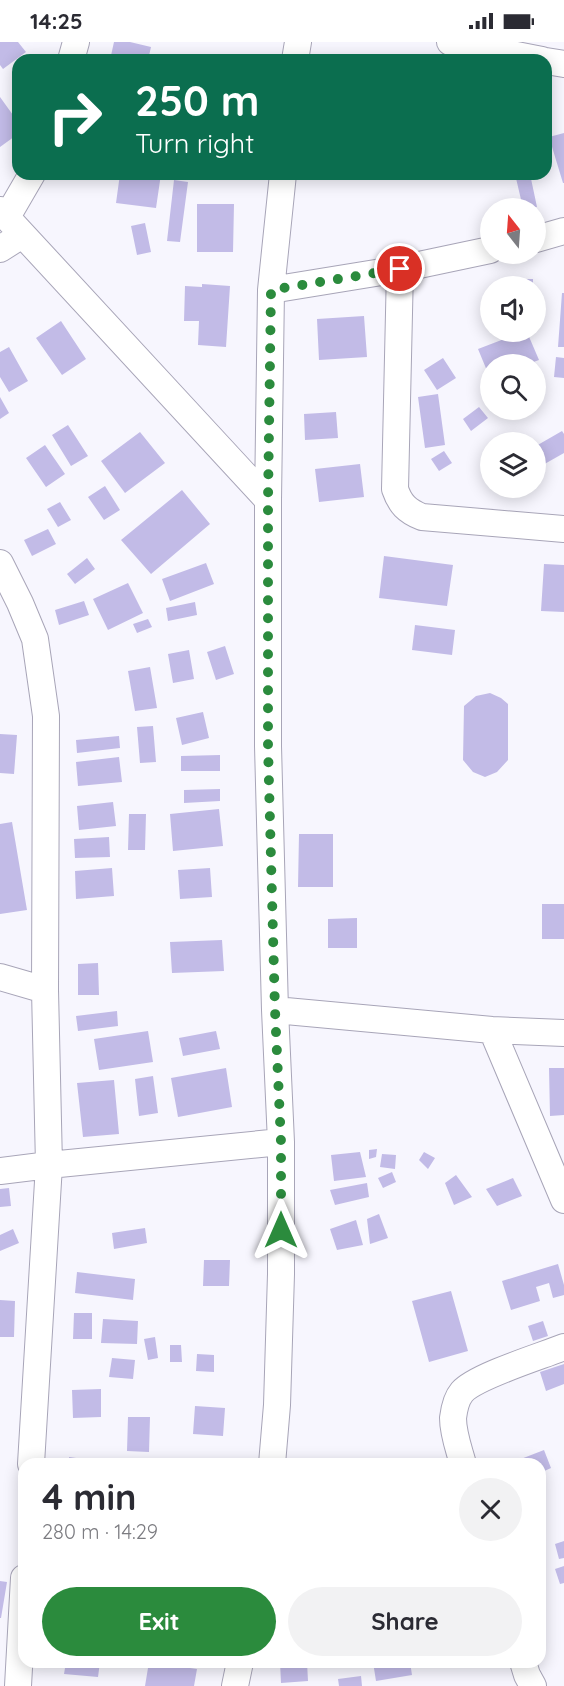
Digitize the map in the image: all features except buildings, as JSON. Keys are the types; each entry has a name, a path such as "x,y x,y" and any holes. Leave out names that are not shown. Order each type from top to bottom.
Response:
{"street":[{"path":"450,42 513,54"},
{"path":"0,249 29,180"},
{"path":"273,1458 277,1405 281,1286 281,1142 268,746 268,500 271,290 282,180"},
{"path":"10,221 268,500"},
{"path":"546,236 564,231"},
{"path":"271,290 400,269 480,252"},
{"path":"400,269 395,489 403,506 411,513 422,517 564,529"},
{"path":"0,563 35,639 46,716 45,990 50,1165 31,1458"},
{"path":"0,977 45,990"},
{"path":"275,1010 492,1030 564,1032"},
{"path":"492,1030 559,1177 564,1200"},
{"path":"0,1171 281,1142"},
{"path":"462,1458 453,1417 462,1393 477,1381 564,1347"},
{"path":"18,1686 19,1668"},
{"path":"235,1686 239,1668"},
{"path":"525,1668 533,1686"}],"route":[{"path":"281,1230 281,1142 268,746 271,290 400,269"}]}
